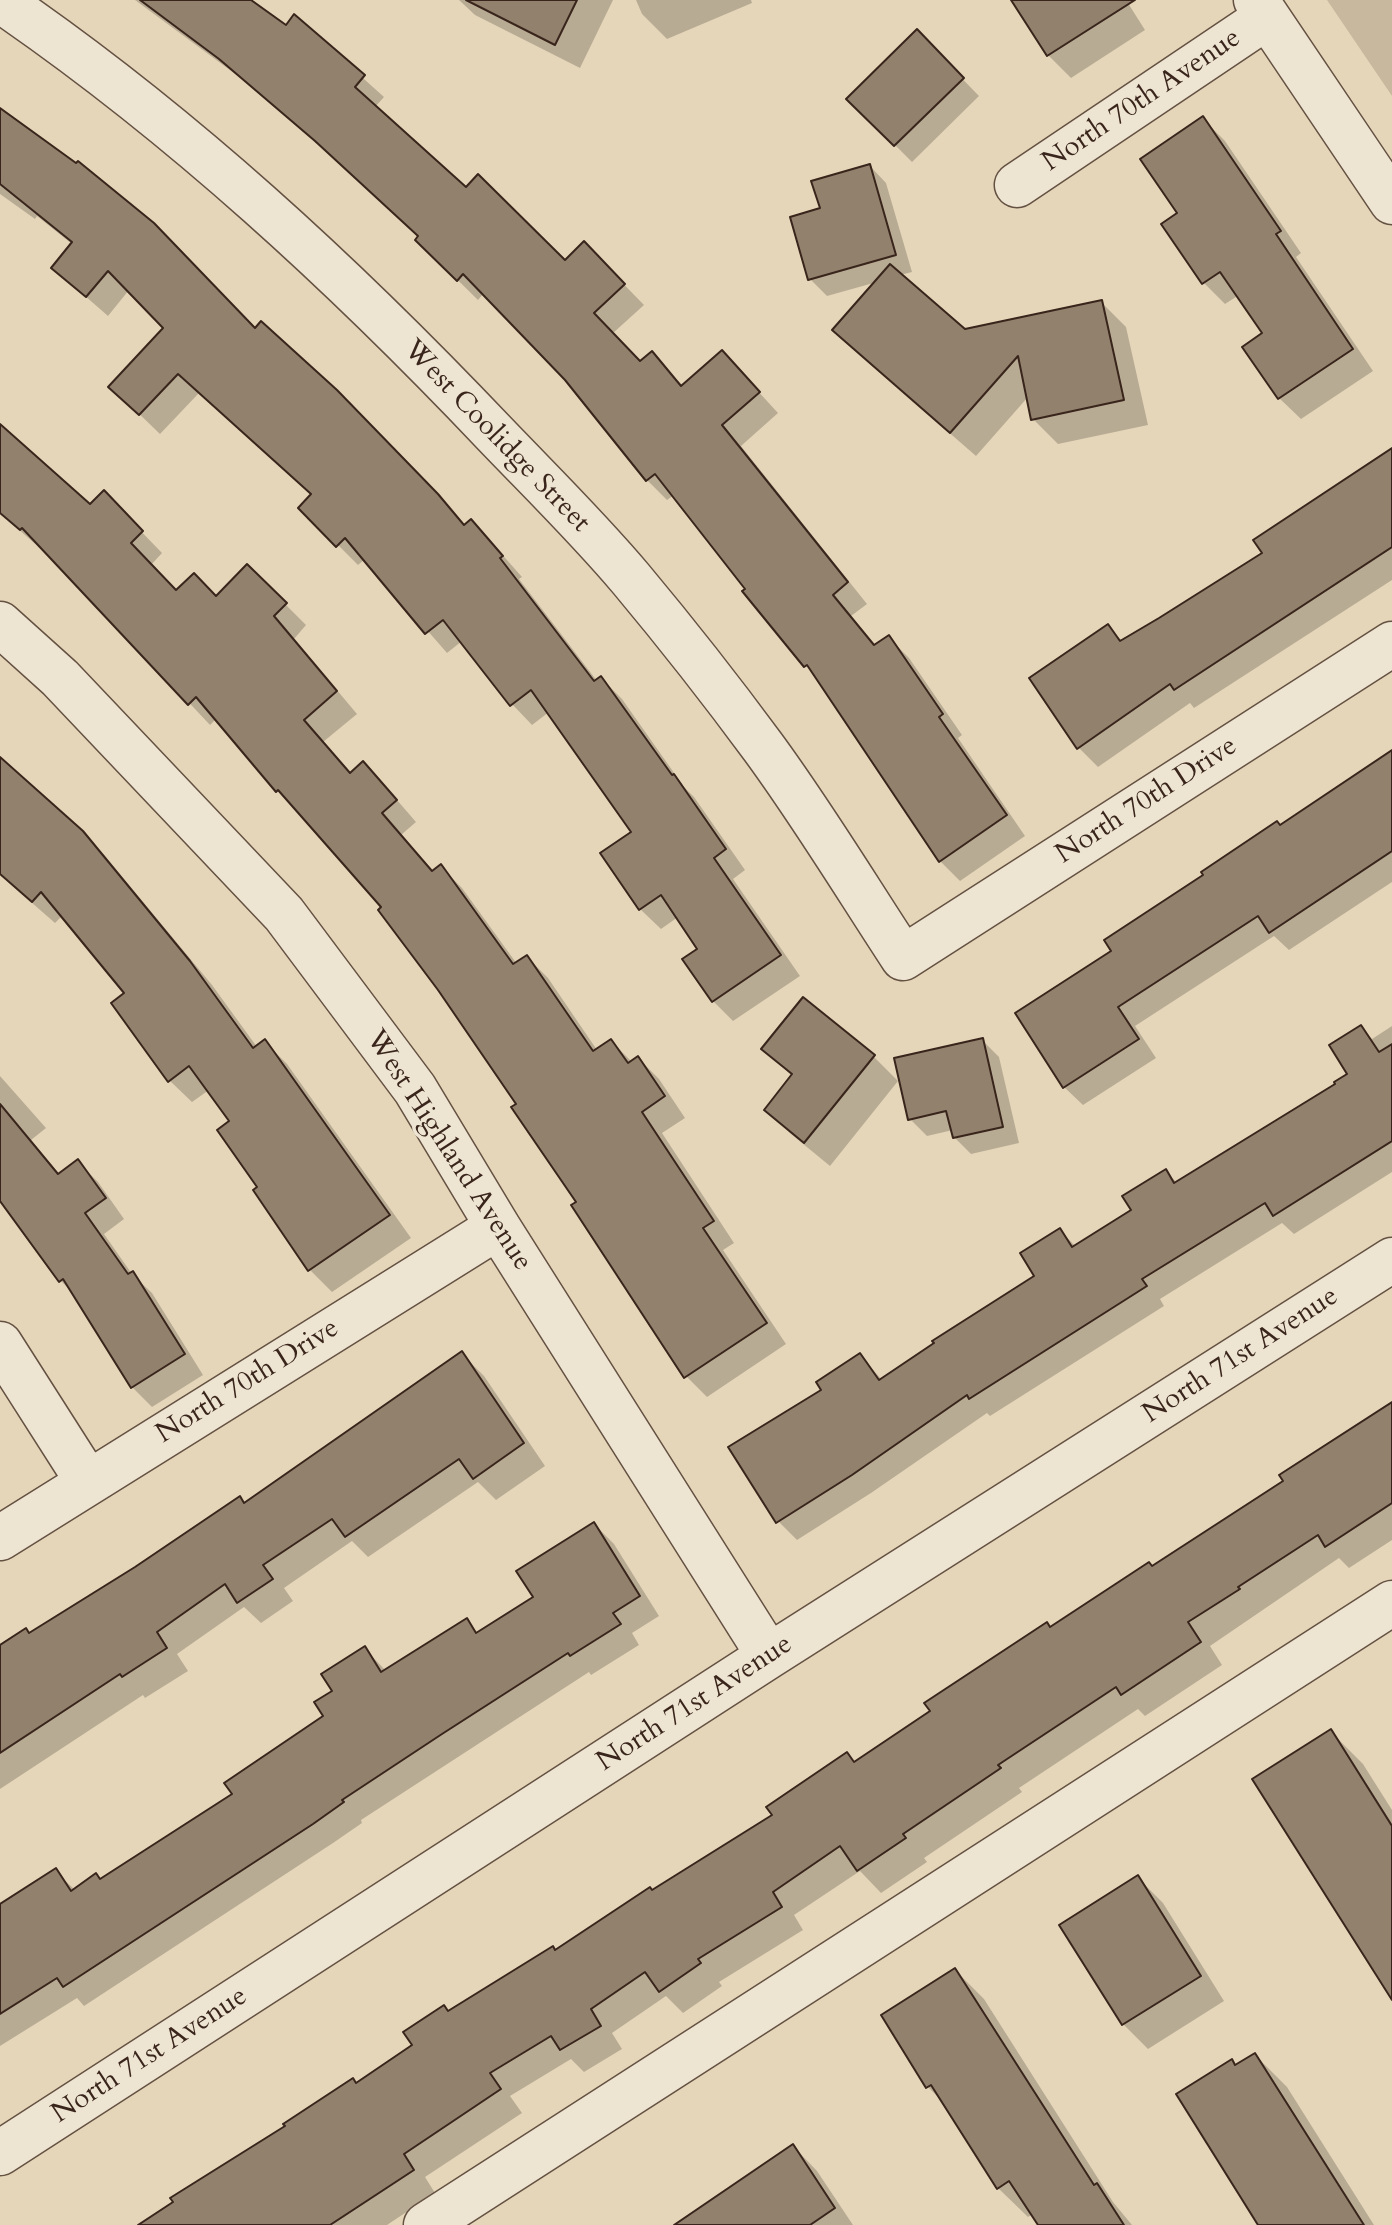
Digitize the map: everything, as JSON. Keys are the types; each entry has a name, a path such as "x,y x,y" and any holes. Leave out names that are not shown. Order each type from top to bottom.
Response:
{"street":[{"name":"West Coolidge Street","path":"0,0 49,33 236,184 400,336 532,472 630,577 714,682 765,749 903,958"},
{"name":"North 70th Avenue","path":"1017,185 1261,8"},
{"path":"1261,8 1392,202"},
{"name":"West Highland Avenue","path":"0,624 60,678 284,914 415,1089 498,1227 769,1656"},
{"name":"North 70th Drive","path":"903,958 1392,644"},
{"name":"North 70th Drive","path":"0,1538 498,1227"},
{"name":"North 71st Avenue","path":"0,2153 769,1656 1392,1260"},
{"path":"0,1344 88,1482"},
{"path":"426,2225 1392,1603"}],"shaded area":[{"path":"1327,0 1392,0 1392,96"}],"building":[{"path":"140,0 251,0 286,25 294,14 365,75 355,87 466,187 478,174 565,260 584,241 625,284 594,313 640,361 652,351 681,386 722,350 760,392 722,425 848,582 833,595 874,645 889,635 943,714 939,717 1007,815 939,862 807,665 804,667 742,591 745,589 655,474 646,481 565,380 463,274 457,281 415,240 418,236 315,141 219,59"},
{"path":"466,0 577,0 555,45"},
{"path":"1011,0 1135,0 1047,56"},
{"path":"917,29 964,78 894,146 846,99"},
{"path":"0,108 76,163 78,161 154,223 255,328 261,321 337,390 464,525 471,519 503,556 500,558 594,681 601,676 674,774 726,849 714,858 781,955 712,1002 682,959 697,949 661,895 639,910 600,853 631,832 531,690 510,706 443,620 425,634 345,538 336,547 298,508 311,494 178,374 139,415 108,387 163,328 108,271 86,297 51,268 72,242 0,184"},
{"path":"1203,116 1281,231 1276,234 1353,349 1278,399 1242,347 1262,333 1220,272 1202,284 1161,224 1177,213 1140,159"},
{"path":"870,164 896,255 808,280 790,217 820,208 811,181"},
{"path":"890,264 965,329 1102,300 1124,400 1031,420 1018,356 950,433 832,330"},
{"path":"0,424 90,504 104,490 143,531 131,543 176,590 194,573 216,596 247,564 287,603 274,616 337,691 304,720 350,773 363,761 397,800 382,813 432,871 441,864 513,964 527,955 593,1051 611,1039 628,1063 638,1056 665,1096 642,1112 714,1221 703,1228 767,1323 684,1378 571,1205 576,1202 511,1107 516,1104 438,990 378,910 381,907 278,790 276,792 196,697 188,705 22,528 20,530 0,513"},
{"path":"1392,448 1392,547 1174,690 1170,684 1077,749 1029,678 1108,624 1120,641 1262,553 1253,540"},
{"path":"1392,750 1392,851 1269,933 1258,916 1118,1007 1139,1039 1063,1088 1015,1013 1111,951 1104,940 1203,875 1201,872 1277,821 1280,825"},
{"path":"0,757 83,831 190,961 253,1048 265,1039 390,1215 308,1271 253,1190 257,1187 217,1130 229,1121 189,1066 168,1082 111,1003 124,993 41,892 32,902 0,874"},
{"path":"803,997 875,1055 804,1143 764,1110 792,1074 761,1049"},
{"path":"1361,1025 1379,1052 1392,1044 1392,1141 1273,1216 1265,1203 1142,1279 1147,1286 969,1399 967,1395 852,1475 776,1523 728,1447 821,1390 816,1382 860,1353 879,1380 934,1343 932,1341 1034,1276 1020,1253 1060,1228 1072,1247 1131,1210 1122,1196 1166,1169 1174,1183 1335,1084 1347,1074 1329,1045"},
{"path":"983,1038 1003,1127 953,1138 946,1111 908,1120 894,1058"},
{"path":"0,1104 58,1174 78,1159 106,1198 85,1213 128,1274 133,1271 185,1354 131,1388 63,1279 59,1282 0,1201"},
{"path":"462,1351 524,1443 473,1479 459,1459 345,1537 332,1519 263,1565 273,1579 237,1603 225,1584 157,1632 167,1648 122,1677 120,1674 0,1753 0,1645 26,1628 29,1633 240,1496 244,1503"},
{"path":"1392,1402 1392,1503 1325,1547 1318,1535 1238,1587 1240,1589 1188,1622 1201,1642 1121,1695 1116,1687 998,1765 1001,1768 903,1834 906,1838 857,1871 840,1846 773,1892 782,1907 698,1959 701,1963 659,1992 645,1972 591,2009 601,2026 560,2050 551,2036 490,2073 501,2089 404,2154 414,2170 330,2225 138,2225 173,2202 170,2198 285,2126 283,2124 353,2078 356,2083 412,2045 403,2032 444,2005 448,2011 553,1946 555,1950 650,1887 652,1890 772,1815 766,1807 847,1752 854,1762 930,1711 924,1703 1047,1622 1050,1627 1149,1562 1152,1566 1283,1481 1279,1475"},
{"path":"594,1522 640,1596 613,1613 621,1624 570,1656 568,1653 442,1734 342,1800 344,1802 313,1824 63,1987 57,1978 0,2014 0,1904 56,1868 71,1891 96,1873 100,1879 232,1794 224,1783 323,1716 314,1702 332,1691 321,1674 365,1646 381,1672 467,1618 476,1633 533,1597 516,1571"},
{"path":"1331,1729 1392,1826 1392,2000 1252,1779"},
{"path":"1138,1875 1201,1976 1122,2025 1059,1925"},
{"path":"955,1968 1094,2185 1097,2183 1124,2225 1038,2225 1009,2181 997,2189 931,2085 926,2088 881,2015"},
{"path":"1255,2053 1364,2225 1258,2225 1176,2094 1232,2059 1235,2065"},
{"path":"793,2144 835,2208 810,2225 674,2225"}]}
